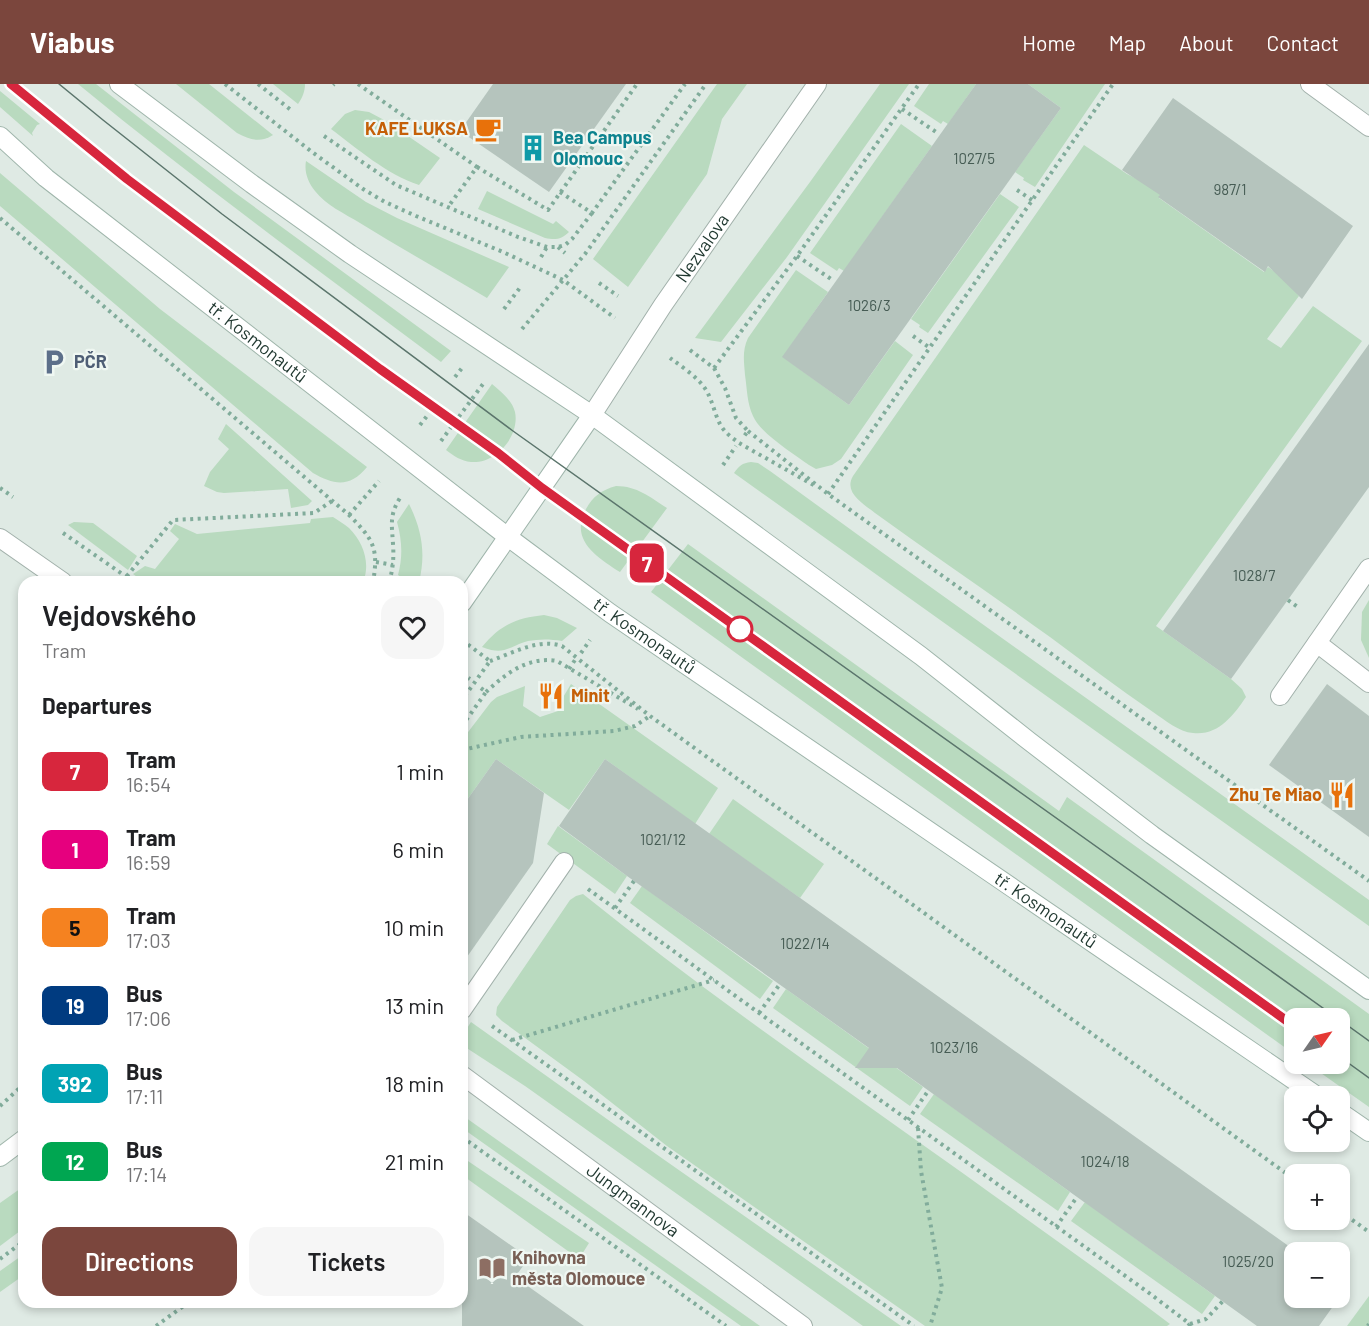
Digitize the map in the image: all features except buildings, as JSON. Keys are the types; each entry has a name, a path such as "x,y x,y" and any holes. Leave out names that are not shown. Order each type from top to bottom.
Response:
{"street":[{"path":"119,84 242,177 350,254 592,415 921,656 1152,835 1369,990"},
{"name":"Nezvalova","path":"468,594 592,415 663,305 817,84"},
{"path":"1310,84 1369,127"},
{"name":"tř. Kosmonautů","path":"0,136 46,178 508,537 620,620 1302,1086"},
{"path":"0,538 54,576"},
{"path":"1280,696 1369,568"},
{"path":"1317,643 1369,683"},
{"path":"468,1002 564,862"},
{"name":"Jungmannova","path":"468,1079 803,1326"},
{"path":"1350,1119 1369,1132"},
{"path":"0,1157 18,1144"}],"path":[{"path":"225,84 363,189 385,202 563,280 605,310"},
{"path":"258,84 291,110"},
{"path":"358,84 477,167 548,210 637,84"},
{"path":"324,136 396,185 518,237 547,247 558,247 572,239 685,84"},
{"path":"390,576 393,565 392,518 397,503 525,323 585,254 706,84"},
{"path":"714,368 919,84"},
{"path":"828,494 1113,84"},
{"path":"902,109 936,132"},
{"path":"448,208 477,167"},
{"path":"1017,190 1032,200"},
{"path":"560,192 592,213"},
{"path":"0,218 349,515 368,535 375,552 374,576"},
{"path":"541,257 547,247"},
{"path":"558,247 565,253"},
{"path":"797,256 831,279"},
{"path":"599,283 618,296"},
{"path":"504,309 522,285"},
{"path":"913,336 930,348"},
{"path":"690,350 714,368 725,388 736,418 748,431 828,494 1369,881"},
{"path":"684,369 704,387 711,398 722,428 729,435 828,494"},
{"path":"742,439 748,431"},
{"path":"723,465 736,446"},
{"path":"349,515 383,476"},
{"path":"0,488 13,497"},
{"path":"128,576 173,520 314,513 332,501"},
{"path":"63,533 126,576"},
{"path":"376,562 393,565"},
{"path":"581,653 593,637"},
{"path":"468,692 490,661 539,644 550,643 562,646 650,716 1284,1172"},
{"path":"468,644 490,661"},
{"path":"468,718 486,692 506,675 534,661 549,660 557,662 650,716"},
{"path":"569,669 575,660"},
{"path":"478,686 486,692"},
{"path":"468,749 521,737 614,730 635,726 650,716"},
{"path":"615,908 634,881"},
{"path":"587,888 1149,1293 1189,1325 1206,1319 1223,1301"},
{"path":"512,1040 714,980"},
{"path":"759,1013 780,984"},
{"path":"468,1012 512,1040 914,1326"},
{"path":"0,1106 18,1090"},
{"path":"908,1120 928,1090"},
{"path":"918,1128 921,1171 942,1288 930,1326"},
{"path":"468,1141 726,1326"},
{"path":"1056,1227 1077,1197"},
{"path":"1350,1218 1369,1232"},
{"path":"0,1258 18,1245"},
{"path":"156,1326 181,1308"}],"green space":[{"path":"78,84 96,84 234,192 451,351 441,362 213,191"},
{"path":"176,84 209,84 273,135 255,140 237,133"},
{"path":"273,84 305,84 298,104"},
{"path":"717,84 747,84 722,119 707,174 628,287 593,259"},
{"path":"880,84 909,84 787,257 721,342 695,338 810,182"},
{"path":"929,84 976,84 948,124 943,121 941,124 914,106"},
{"path":"1028,84 1105,84 1035,187 1015,172 1061,108"},
{"path":"0,91 40,124 32,133 33,136 0,107"},
{"path":"355,110 369,112 386,121 440,158 419,185 384,168 331,129 345,114"},
{"path":"901,124 932,146 844,271 839,268 837,271 810,253"},
{"path":"1084,145 1127,174 1163,192 1159,198 1264,272 1268,267 1284,278 1299,296 1267,339 1281,348 1313,306 1362,341 1156,626 1231,679 1242,689 1246,697 1224,723 1202,733 1188,732 1167,722 875,513 856,498 851,488 853,476"},
{"path":"306,161 366,202 509,267 487,298 330,205 310,184 306,173"},
{"path":"0,173 160,309 367,467 361,474 342,482 328,480 313,473 0,206"},
{"path":"487,191 553,224 556,221 569,232 558,239 545,238 478,209"},
{"path":"1000,194 1019,207 928,333 911,319"},
{"path":"796,270 828,292 783,357 849,405 895,341 913,355 841,459 832,465 816,469 778,443 757,423 750,406 745,375 744,352 748,338"},
{"path":"492,384 506,396 514,408 516,421 514,430 504,447 489,458 471,462 461,459 446,450"},
{"path":"226,424 312,501 308,505 291,508 288,489 224,493 204,486 210,472 229,449 218,439"},
{"path":"751,462 758,463 770,471 1369,900 1369,926 734,473 741,465"},
{"path":"616,486 637,490 667,508 620,572 595,554 583,539 581,530 586,509 592,500 602,492"},
{"path":"409,504 422,542 420,576 398,575 401,548 397,522"},
{"path":"333,517 349,528 362,546 366,560 365,576 136,576 133,574 145,566 155,569 179,539 170,531 175,524 197,534 310,523 311,519"},
{"path":"74,522 93,523 137,556 128,570 68,525"},
{"path":"688,544 1059,811 1067,797 1369,1014 1369,1107 1350,1094 1350,1086 1339,1086 1322,1074 1350,1074 1350,1008 1284,1008 1284,1047 651,592"},
{"path":"1369,600 1369,658 1361,640 1362,612"},
{"path":"544,615 557,618 577,628 562,641 532,640 501,651 482,647 495,633 509,624 525,618"},
{"path":"571,684 718,788 695,824 605,759 569,810 496,759 468,799 468,732 491,702 497,697 525,686 523,706 540,717 558,711 560,698 562,699"},
{"path":"733,799 824,864 800,898 709,834"},
{"path":"558,826 627,876 615,894 547,844"},
{"path":"642,886 773,981 760,999 630,903"},
{"path":"583,894 724,1002 1170,1324 1167,1326 925,1326 667,1146 496,1015 497,1007 570,900"},
{"path":"786,989 923,1087 910,1106 773,1008"},
{"path":"471,1022 901,1326 863,1326 525,1086 468,1049 468,1027"},
{"path":"934,1094 1070,1192 1058,1211 920,1114"},
{"path":"468,1119 760,1326 741,1326 468,1132"},
{"path":"468,1161 589,1243 579,1259 468,1179"},
{"path":"18,1190 18,1232 0,1246 0,1203"},
{"path":"1085,1202 1215,1296 1202,1314 1071,1221"},
{"path":"18,1258 18,1279 0,1292 0,1271"},
{"path":"1369,1296 1369,1326 1347,1326"}],"tram line":[{"path":"11,84 127,179 542,488 1284,1018"},
{"name":"7","path":"11,84 127,179 432,408 498,453 542,488 1284,1019"},
{"path":"59,84 222,214 513,431 1323,1008"},
{"path":"1350,1027 1369,1041"},
{"path":"1350,1064 1369,1078"}],"place":[{"name":"KAFE LUKSA","path":"488,129"},
{"name":"Bea Campus Olomouc","path":"533,148"},
{"name":"PČR","path":"54,362"},
{"name":"Minit","path":"551,696"},
{"name":"Zhu Te Miao","path":"1342,795"},
{"name":"Knihovna města Olomouce","path":"492,1268"}]}
